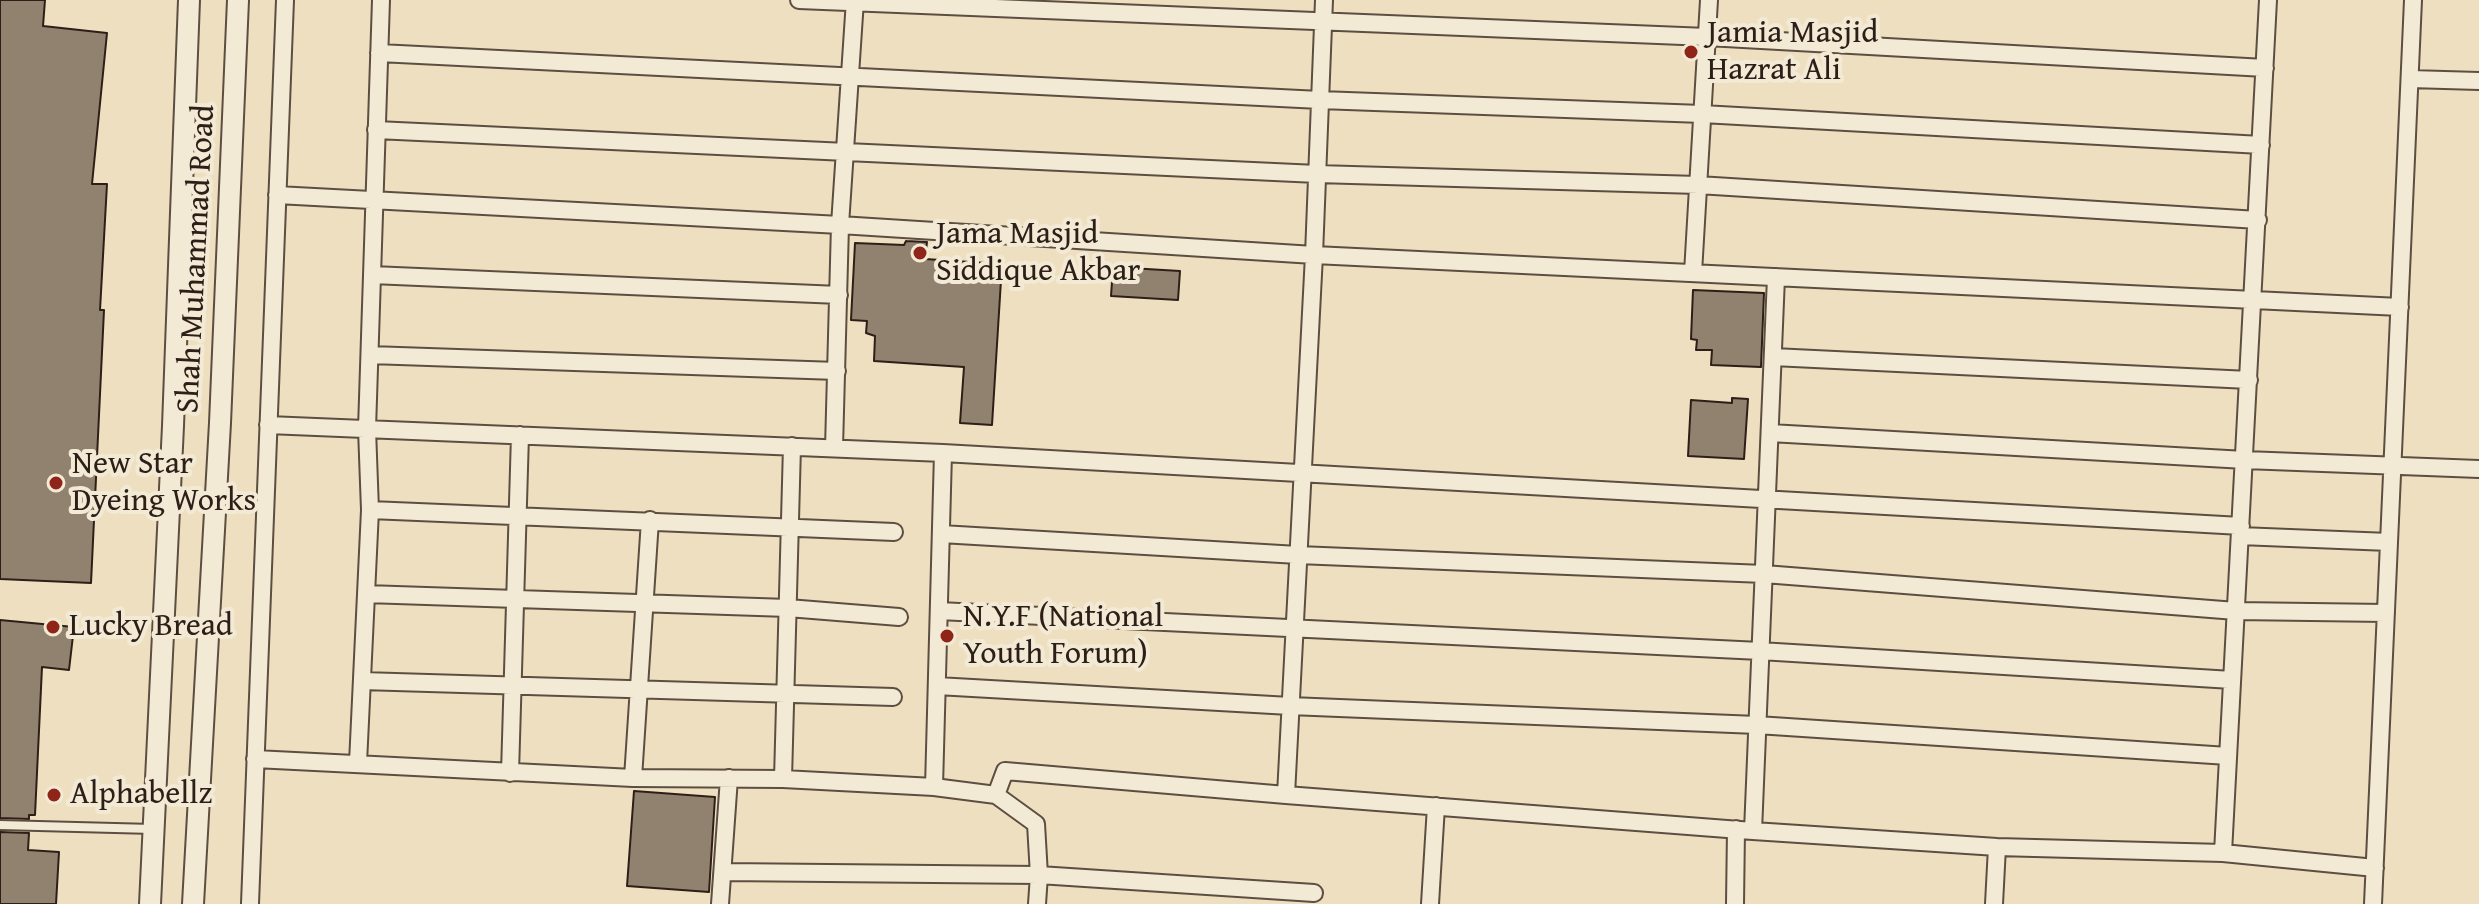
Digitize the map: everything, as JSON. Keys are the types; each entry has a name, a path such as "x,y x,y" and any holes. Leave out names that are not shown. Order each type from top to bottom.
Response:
{"street":[{"name":"Shah Muhammad Road","path":"150,904 189,0"},
{"name":"Shah Muhammad Road","path":"193,904 221,407 238,0"},
{"path":"250,904 285,0"},
{"path":"358,763 370,510 367,429 381,0"},
{"path":"799,0 1707,37 2265,68"},
{"path":"1286,795 1324,0"},
{"path":"1693,273 1709,0"},
{"path":"2223,853 2268,0"},
{"path":"2373,904 2413,0"},
{"path":"834,448 840,225 855,1"},
{"path":"379,53 1320,100 1702,114 2261,145"},
{"path":"2410,79 2479,81"},
{"path":"376,130 1317,174 1698,185 2258,220"},
{"path":"277,195 840,225 1314,255 2400,307"},
{"path":"372,275 839,295"},
{"path":"1735,904 1757,725 1776,277"},
{"path":"370,355 837,371"},
{"path":"1773,357 2249,380"},
{"path":"268,425 943,453 1767,499 2389,542"},
{"path":"1770,433 2245,460 2479,469"},
{"path":"510,773 520,435"},
{"path":"783,779 792,446"},
{"path":"934,787 943,453"},
{"path":"370,510 894,532"},
{"path":"633,778 650,520"},
{"path":"941,534 1298,555 1764,574 2236,611 2386,613"},
{"path":"366,594 788,608 899,617"},
{"path":"939,611 1760,651 2232,680"},
{"path":"362,681 893,697"},
{"path":"937,686 1290,706 1757,725 2228,756"},
{"path":"255,759 633,778 783,779 934,787 996,795 1036,824 1037,904"},
{"path":"996,795 1005,771 1745,830 1997,847 2223,853 2375,868"},
{"path":"720,904 729,778"},
{"path":"1430,904 1436,806"},
{"path":"1994,904 1997,847"},
{"path":"723,872 1039,875 1314,893"}],"lane":[{"path":"0,825 153,830"}],"building":[{"path":"0,0 45,0 43,26 107,33 92,184 107,184 91,583 0,579"},
{"path":"906,241 927,242 925,259 1002,264 992,425 960,423 964,367 874,361 875,336 866,333 867,321 851,320 855,243 904,245"},
{"path":"1113,267 1180,271 1178,300 1111,296"},
{"path":"1693,290 1764,293 1761,367 1711,365 1712,350 1696,350 1697,340 1691,339"},
{"path":"1732,398 1748,399 1744,459 1688,456 1691,400 1732,403"},
{"path":"0,620 74,627 69,670 42,667 35,815 29,815 29,819 0,818"},
{"path":"634,791 715,797 709,892 627,886"},
{"path":"0,832 29,833 28,850 59,852 56,904 0,904"}],"place":[{"name":"Jamia Masjid Hazrat Ali","path":"1691,52"},
{"name":"Jama Masjid Siddique Akbar","path":"920,253"},
{"name":"New Star Dyeing Works","path":"56,483"},
{"name":"Lucky Bread","path":"53,627"},
{"name":"N.Y.F (National Youth Forum)","path":"947,636"},
{"name":"Alphabellz","path":"54,795"}]}
